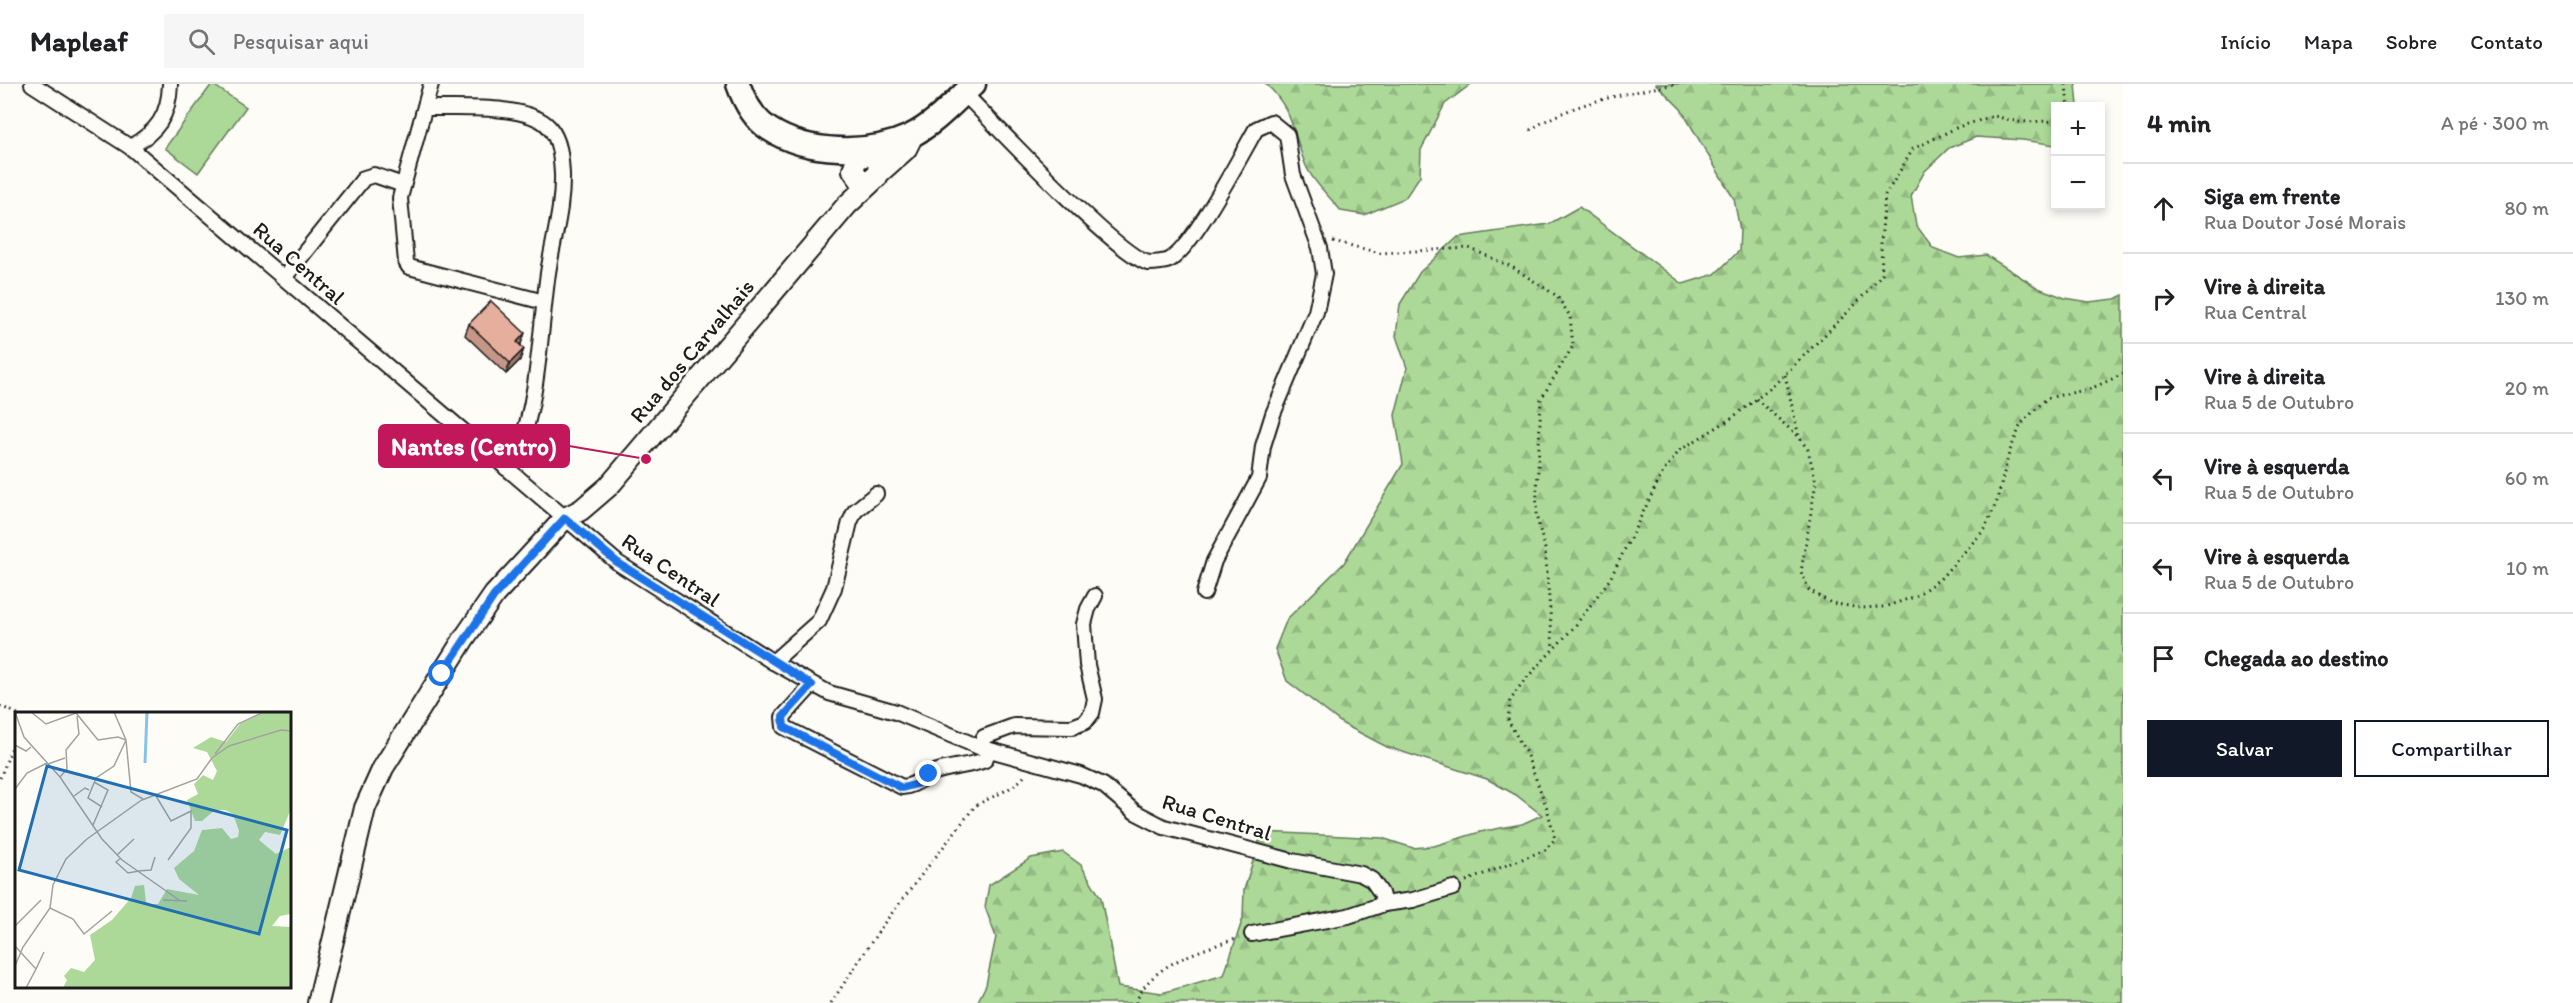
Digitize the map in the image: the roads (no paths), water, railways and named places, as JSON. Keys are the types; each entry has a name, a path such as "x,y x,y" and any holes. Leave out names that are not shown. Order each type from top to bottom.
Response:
{"main road":[{"path":"738,84 752,112 767,128 788,139 862,162 913,135 969,89"},
{"name":"Rua dos Carvalhais","path":"318,1003 365,808 384,767 465,637 494,596 565,518 581,510 609,486 846,205 862,162"}],"street":[{"name":"Rua Central","path":"32,84 130,147 618,563 773,662 829,693 896,712 984,749 1081,775 1103,785 1135,812 1164,827 1292,861 1360,874 1372,880 1381,892 1384,904"},
{"path":"130,147 151,135 164,114 170,84"},
{"path":"431,84 400,198 406,262 409,267 544,302"},
{"path":"969,89 1040,171 1120,246 1148,263 1170,260 1188,242 1256,129 1271,122 1287,135 1293,175 1316,237 1324,274 1316,312 1273,414 1263,446 1259,478 1214,561 1204,593"},
{"path":"425,108 510,111 533,115 548,125 560,149 562,176 560,217 551,254 531,406 519,451 506,468"},
{"path":"284,278 364,178 374,176 403,185"},
{"path":"773,662 819,621 834,588 850,522 855,511 876,494"},
{"path":"812,685 783,717 784,727 902,788 911,787 936,772 970,766 985,760 984,737 1014,726 1072,727 1085,722 1092,713 1095,699 1087,665 1084,624 1095,596"},
{"path":"1252,934 1348,915 1453,888"}],"place":[{"name":"Nantes (Centro)","path":"646,459"}]}
